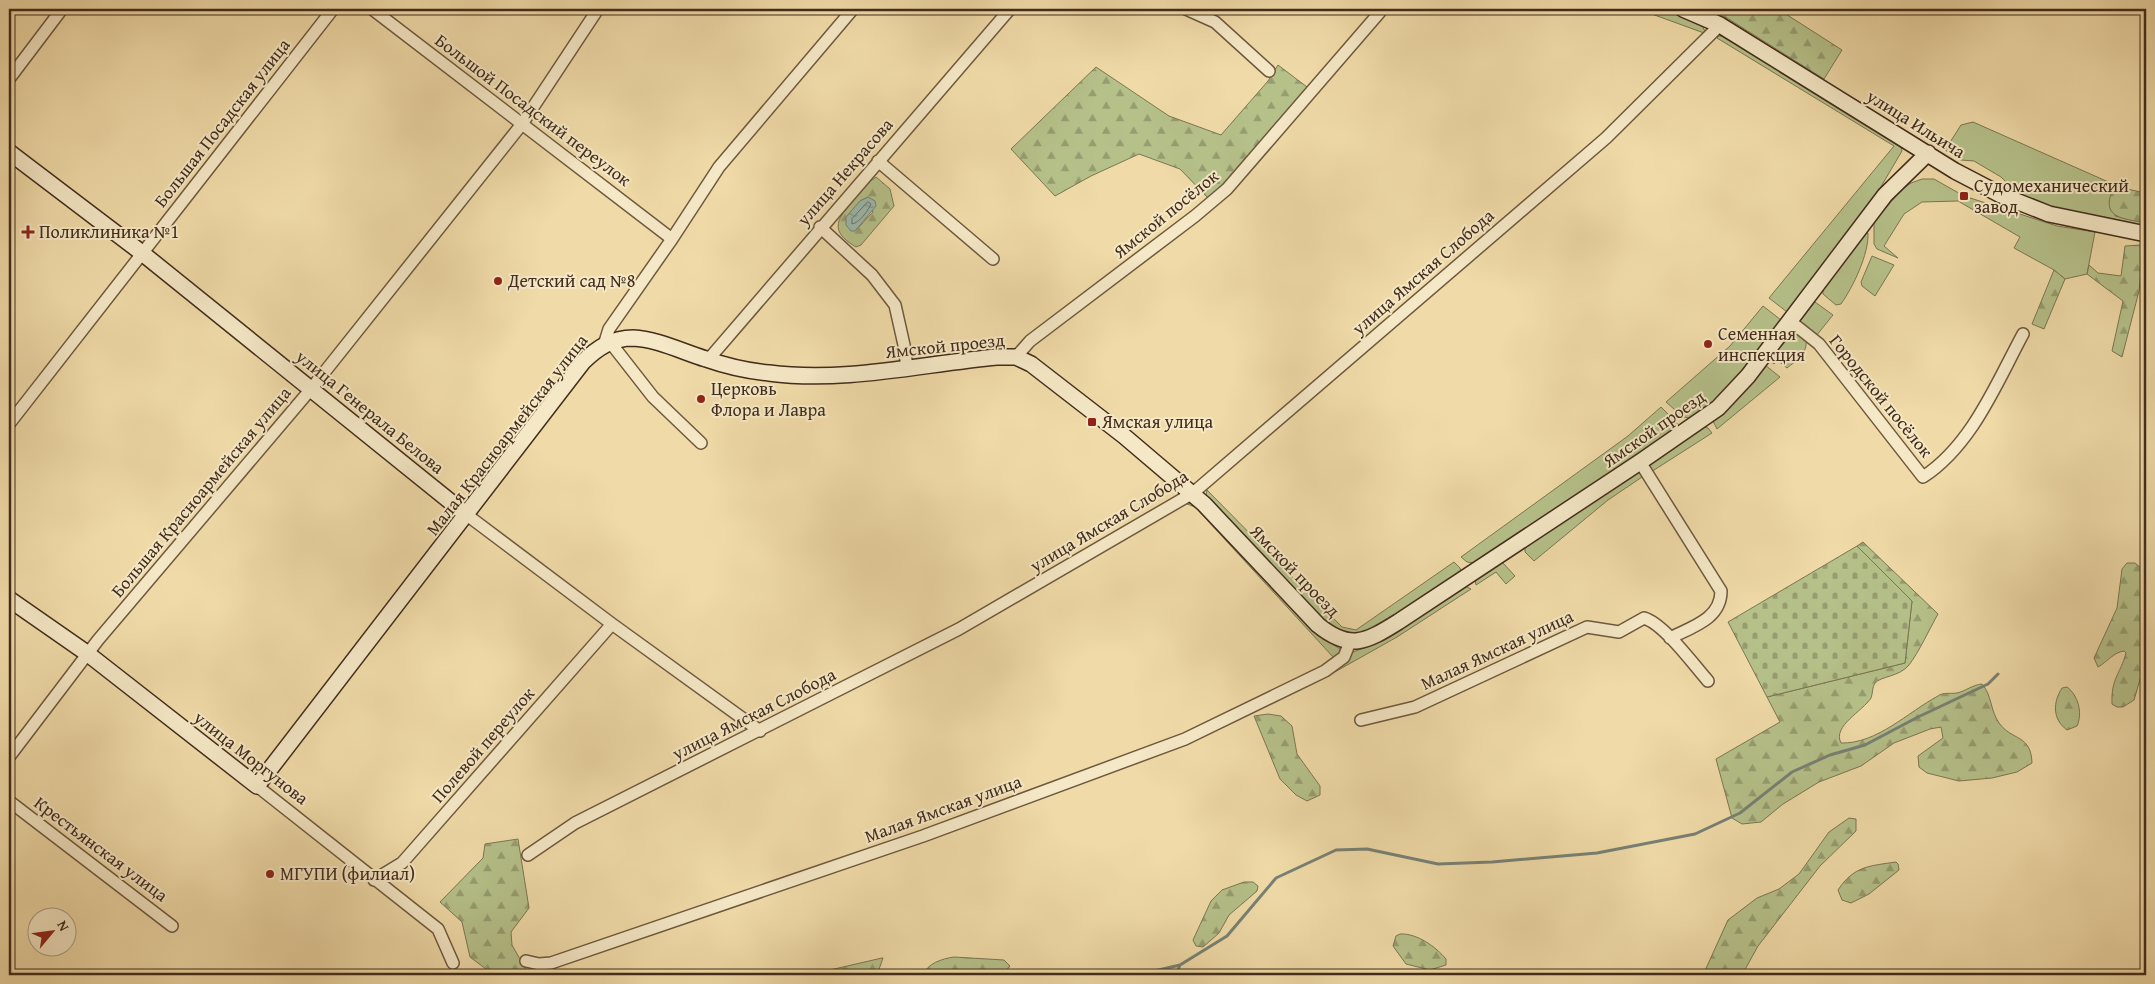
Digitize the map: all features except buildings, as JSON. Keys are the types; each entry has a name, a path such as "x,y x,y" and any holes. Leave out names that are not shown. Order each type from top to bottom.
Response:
{"main road":[{"name":"улица Ильича","path":"1683,9 1720,25 1973,181 2049,214 2146,234"},
{"name":"улица Генерала Белова","path":"9,152 142,253 312,388 467,515"},
{"name":"Ямской проезд","path":"607,344 625,339 642,339 708,360 749,370 785,375 868,374 997,357 1016,357 1031,364 1062,385 1193,493 1318,625 1336,638 1350,642 1364,640 1384,631 1640,462 1718,408 1748,376 1885,195 1928,153"},
{"name":"Малая Красноармейская улица","path":"257,786 584,362 607,344"},
{"name":"улица Моргунова","path":"9,599 88,654 257,786"}],"street":[{"path":"9,80 62,9"},
{"name":"Большая Посадская улица","path":"9,424 333,9"},
{"name":"Большой Посадский переулок","path":"372,9 672,238"},
{"name":"Большая Красноармейская улица","path":"9,757 88,654 312,388 522,124 598,9"},
{"name":"Малая Красноармейская улица","path":"607,344 609,328 719,167 853,9"},
{"name":"улица Некрасова","path":"708,360 820,227 1010,9"},
{"path":"1186,9 1215,22 1269,71"},
{"name":"Ямской посёлок","path":"1016,357 1030,341 1195,216 1227,189 1380,12"},
{"name":"улица Ямская Слобода","path":"528,855 576,824 959,630 1193,493 1606,138 1720,25"},
{"path":"878,161 993,259"},
{"path":"820,227 872,275 895,305 907,368"},
{"name":"Городской посёлок","path":"1790,320 1819,344 1923,477 1941,465 1956,450 1982,408 2023,334"},
{"path":"607,344 653,397 701,444"},
{"path":"1640,462 1722,591 1721,600 1712,616 1670,638"},
{"name":"улица Генерала Белова","path":"467,515 612,624 760,731"},
{"name":"Малая Ямская улица","path":"1361,720 1415,707 1587,627 1619,632 1644,618 1650,620 1670,638 1708,681"},
{"name":"Полевой переулок","path":"374,880 402,864 612,624"},
{"name":"Малая Ямская улица","path":"526,961 539,964 560,960 923,836 1185,739 1325,671 1344,657 1350,642"},
{"name":"улица Моргунова","path":"257,786 438,929 453,963"},
{"name":"Крестьянская улица","path":"9,801 172,926"}],"green space":[{"path":"1638,9 1663,9 1702,26 1705,31 1704,33"},
{"path":"1706,9 1778,9 1842,50 1824,79 1727,18"},
{"path":"1725,36 1901,146 1902,151 1879,190 1787,312 1769,298 1894,146 1717,38"},
{"path":"1278,65 1307,87 1223,184 1208,198 1180,169 1139,154 1091,176 1055,196 1011,149 1096,67 1169,116 1221,135 1268,81"},
{"path":"1973,122 2122,188 2116,189 2115,216 2146,223 2146,226 2050,207 2033,201 2016,192 2001,177 1974,161 1961,160 1945,150 1961,125"},
{"path":"876,177 890,189 894,206 861,245 856,247 841,235 838,224 844,211","holes":["868,197 873,212 855,231 860,201"]},
{"path":"1922,179 1934,179 1964,196 2057,226 2095,232 2087,274 2065,279 2054,270 2014,248 2020,237 1958,201 1922,202 1904,214 1884,246 1898,258 1877,249 1874,244 1874,222 1901,190 1911,183"},
{"path":"2122,188 2146,193 2146,223 2120,217 2111,210 2109,205 2111,195 2114,191"},
{"path":"1865,232 1868,233 1868,241 1863,260 1841,304 1836,305 1823,294 1823,289"},
{"path":"2140,245 2146,247 2146,267 2141,272 2139,291 2122,357 2112,351 2123,301 2087,274 2089,265 2098,273 2121,276 2125,246"},
{"path":"1872,256 1894,265 1875,296 1862,286 1861,282"},
{"path":"2054,270 2065,279 2044,329 2032,324"},
{"path":"1815,302 1833,315 1816,336 1801,324 1800,321"},
{"path":"1763,306 1781,320 1728,388 1703,410 1690,418 1683,417 1666,402 1730,346"},
{"path":"1795,331 1806,340 1803,353 1787,368 1777,360 1774,364 1769,360"},
{"path":"1765,365 1780,377 1717,429 1713,421 1742,394"},
{"path":"1661,407 1677,423 1676,429 1475,563 1467,562 1461,557 1628,436"},
{"path":"1704,427 1708,428 1712,433 1651,472 1649,463"},
{"path":"1639,471 1645,475 1608,500 1534,561 1525,552 1525,548"},
{"path":"1207,490 1342,627 1356,630 1454,562 1461,572 1371,631 1352,635 1336,629 1322,618 1210,501 1206,495"},
{"path":"1187,504 1195,504 1315,632 1340,649 1339,654 1334,658 1195,507"},
{"path":"1863,542 1938,614 1909,665 1900,672 1875,683 1871,698 1844,725 1839,737 1841,743 1854,742 1880,733 1940,695 1957,693 1982,684 1988,693 1999,723 2004,729 2025,742 2031,754 2032,763 2017,772 1992,778 1959,781 1927,773 1919,767 1918,756 1943,738 1941,727 1930,729 1894,743 1861,766 1819,782 1783,804 1761,822 1742,824 1732,818 1716,759 1780,722 1767,697 1905,663 1912,601 1857,546"},
{"path":"1857,546 1912,601 1905,663 1767,697 1728,622"},
{"path":"1502,562 1515,576 1506,584 1496,572 1476,585 1475,580"},
{"path":"2127,563 2135,563 2146,572 2146,659 2134,700 2123,707 2117,707 2112,704 2114,682 2126,653 2124,651 2117,653 2098,667 2094,658 2117,608 2122,569"},
{"path":"1465,586 1471,589 1397,637 1333,673 1333,670 1353,652 1377,643"},
{"path":"2067,687 2077,699 2080,716 2077,726 2067,730 2056,716 2056,705 2062,688"},
{"path":"1268,714 1281,716 1292,726 1297,754 1320,786 1320,795 1307,801 1296,795 1280,779 1254,716"},
{"path":"1849,818 1856,819 1856,831 1820,866 1758,946 1742,975 1703,975 1728,920 1757,898 1779,889 1799,874 1829,832"},
{"path":"518,839 529,908 511,932 512,945 529,975 494,975 470,957 462,922 440,902 483,858 485,844"},
{"path":"1896,862 1899,870 1869,894 1851,903 1842,900 1838,890 1850,876 1863,868"},
{"path":"1244,882 1253,882 1258,886 1257,891 1229,915 1219,933 1203,947 1196,946 1193,940 1211,901 1222,890"},
{"path":"1400,934 1419,938 1432,946 1446,959 1446,965 1430,970 1406,964 1393,946 1396,936"},
{"path":"954,957 1004,960 1010,966 1003,975 922,975 928,967 936,962"},
{"path":"882,958 877,975 808,975"}],"water":[{"path":"868,197 875,201 876,206 855,231 851,231 846,225 846,217 860,201"}],"waterway":[{"path":"1176,975 1180,965 1227,936 1276,878 1336,850 1367,849 1438,864 1492,862 1597,853 1695,834 1740,813 1792,772 1830,755 1865,745 1918,717 1988,684 1998,674"},
{"path":"1137,975 1180,965"},
{"path":"969,975 1003,975"}],"place":[{"name":"Судомеханический завод","path":"1964,196"},
{"name":"Поликлиника №1","path":"28,232"},
{"name":"Детский сад №8","path":"498,281"},
{"name":"Семенная инспекция","path":"1708,344"},
{"name":"Церковь Флора и Лавра","path":"701,399"},
{"name":"Ямская улица","path":"1092,422"},
{"name":"МГУПИ (филиал)","path":"270,874"}]}
